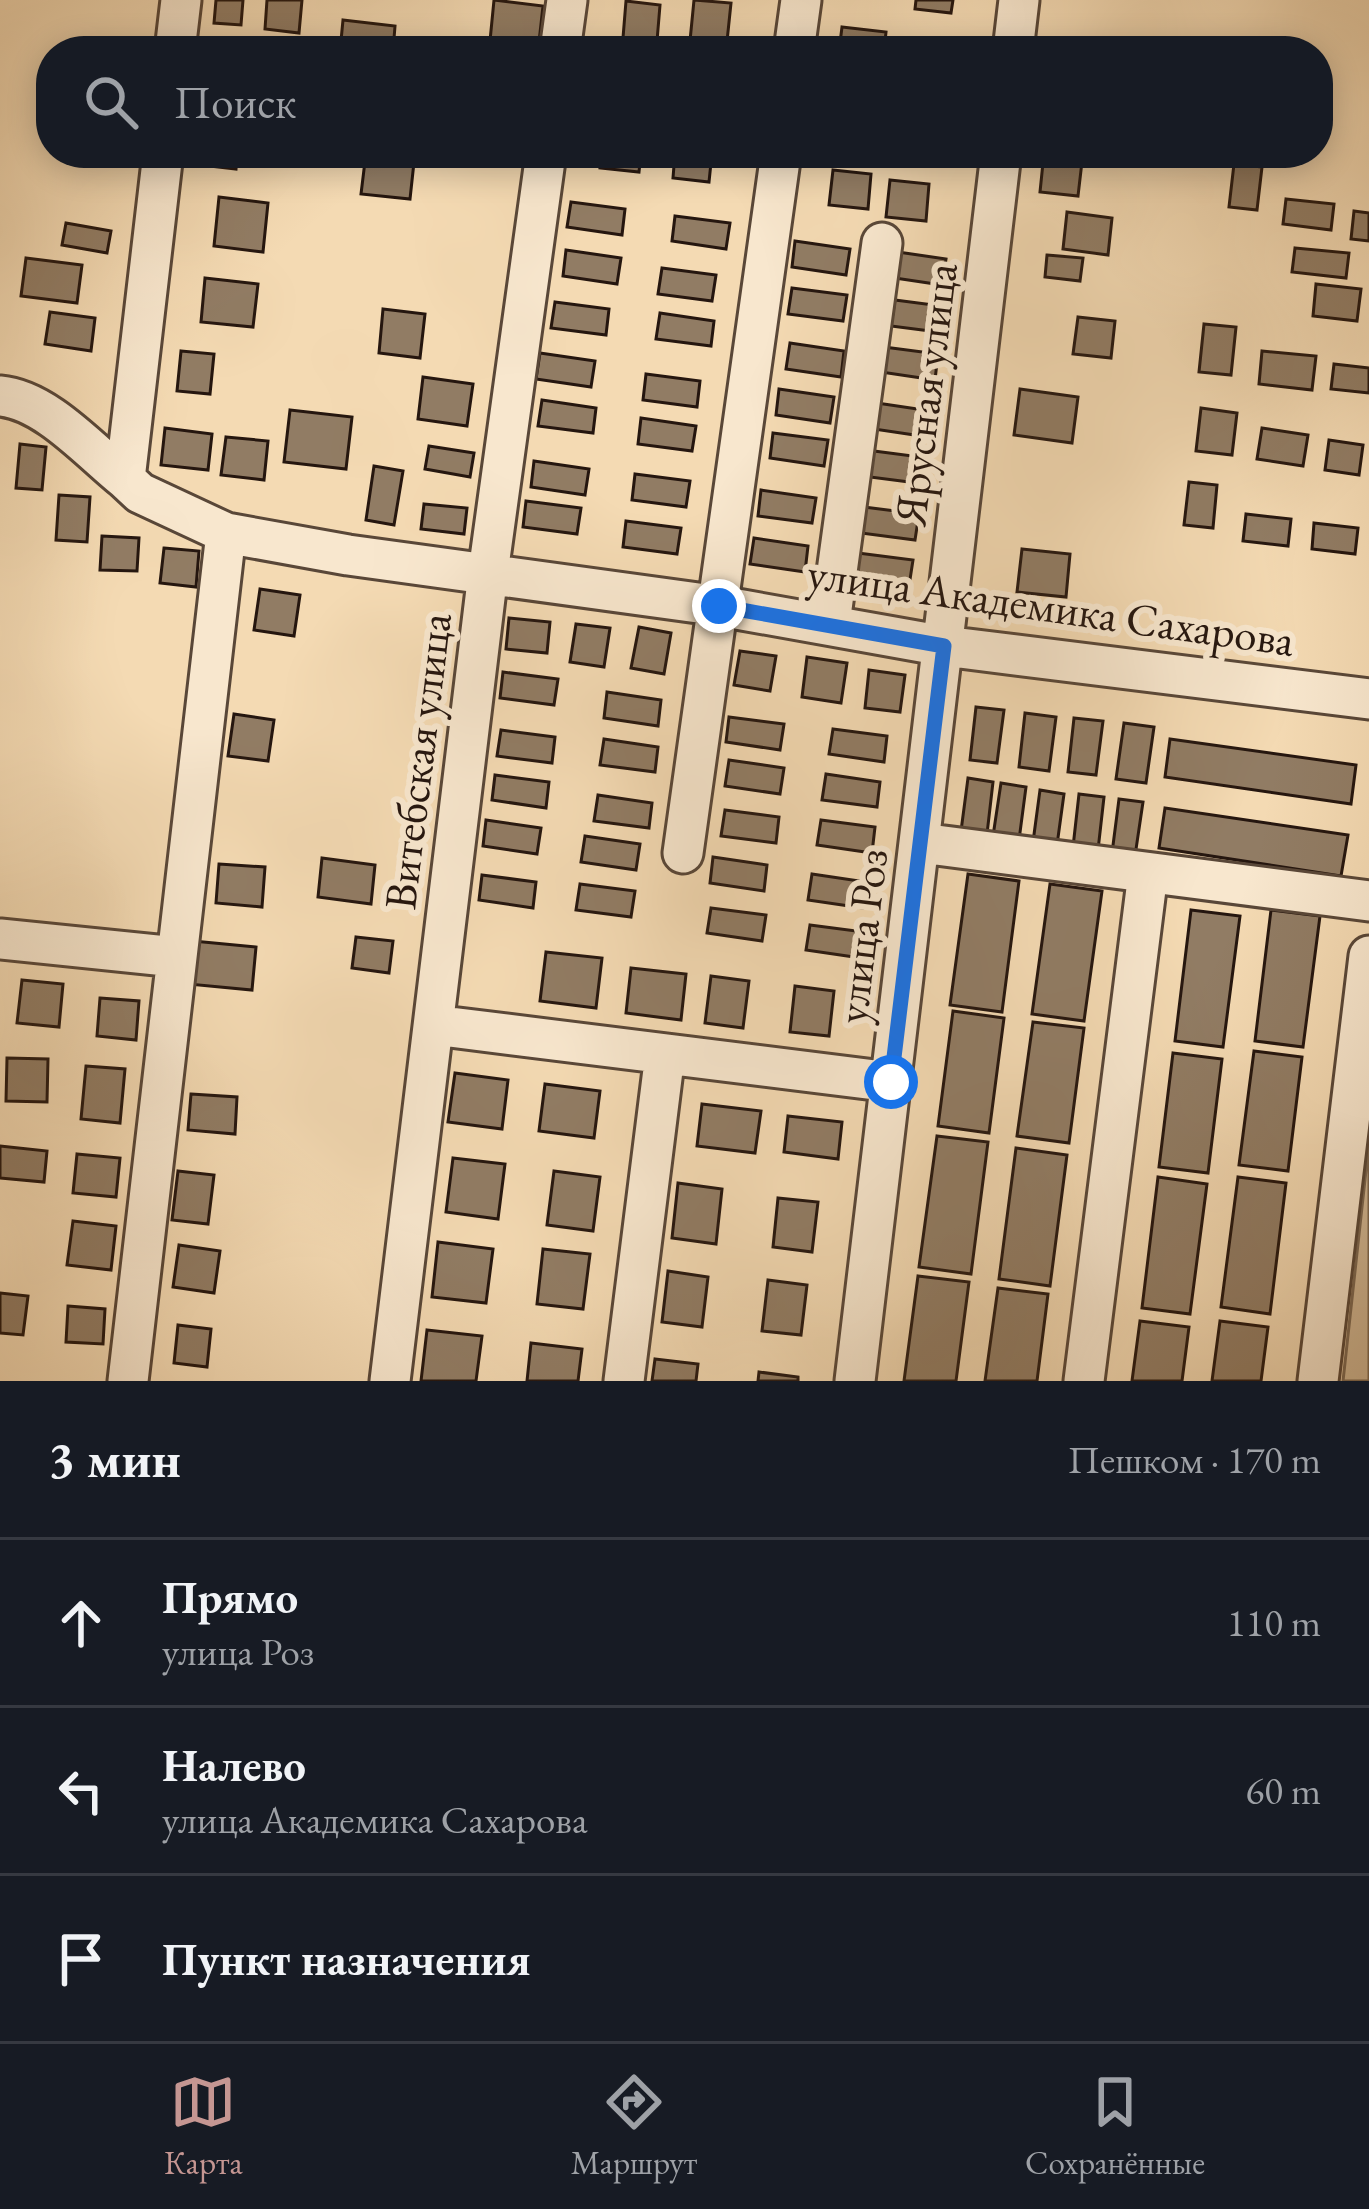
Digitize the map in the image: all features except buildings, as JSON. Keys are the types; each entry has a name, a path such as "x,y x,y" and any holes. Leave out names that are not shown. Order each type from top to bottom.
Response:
{"street":[{"path":"177,36 181,0"},
{"path":"562,36 567,0"},
{"path":"796,36 801,0"},
{"path":"1015,36 1019,0"},
{"path":"125,479 161,168"},
{"name":"Витебская улица","path":"390,1381 488,573 544,168"},
{"path":"682,853 779,168"},
{"name":"Ярусная улица","path":"944,646 999,168"},
{"path":"830,623 882,243"},
{"name":"улица Академика Сахарова","path":"0,396 19,398 43,413 140,494 226,533 830,623 944,646 1369,699"},
{"path":"128,1381 226,533"},
{"name":"улица Роз","path":"855,1381 944,646"},
{"path":"920,843 1369,901"},
{"path":"1084,1381 1148,873"},
{"path":"0,939 176,957"},
{"path":"1318,1381 1369,956"},
{"path":"434,1025 891,1082"},
{"path":"624,1381 665,1054"}],"shaded area":[{"path":"1369,1143 1369,1381 1343,1381"}],"route":[{"path":"719,606 944,646 891,1082"}]}
